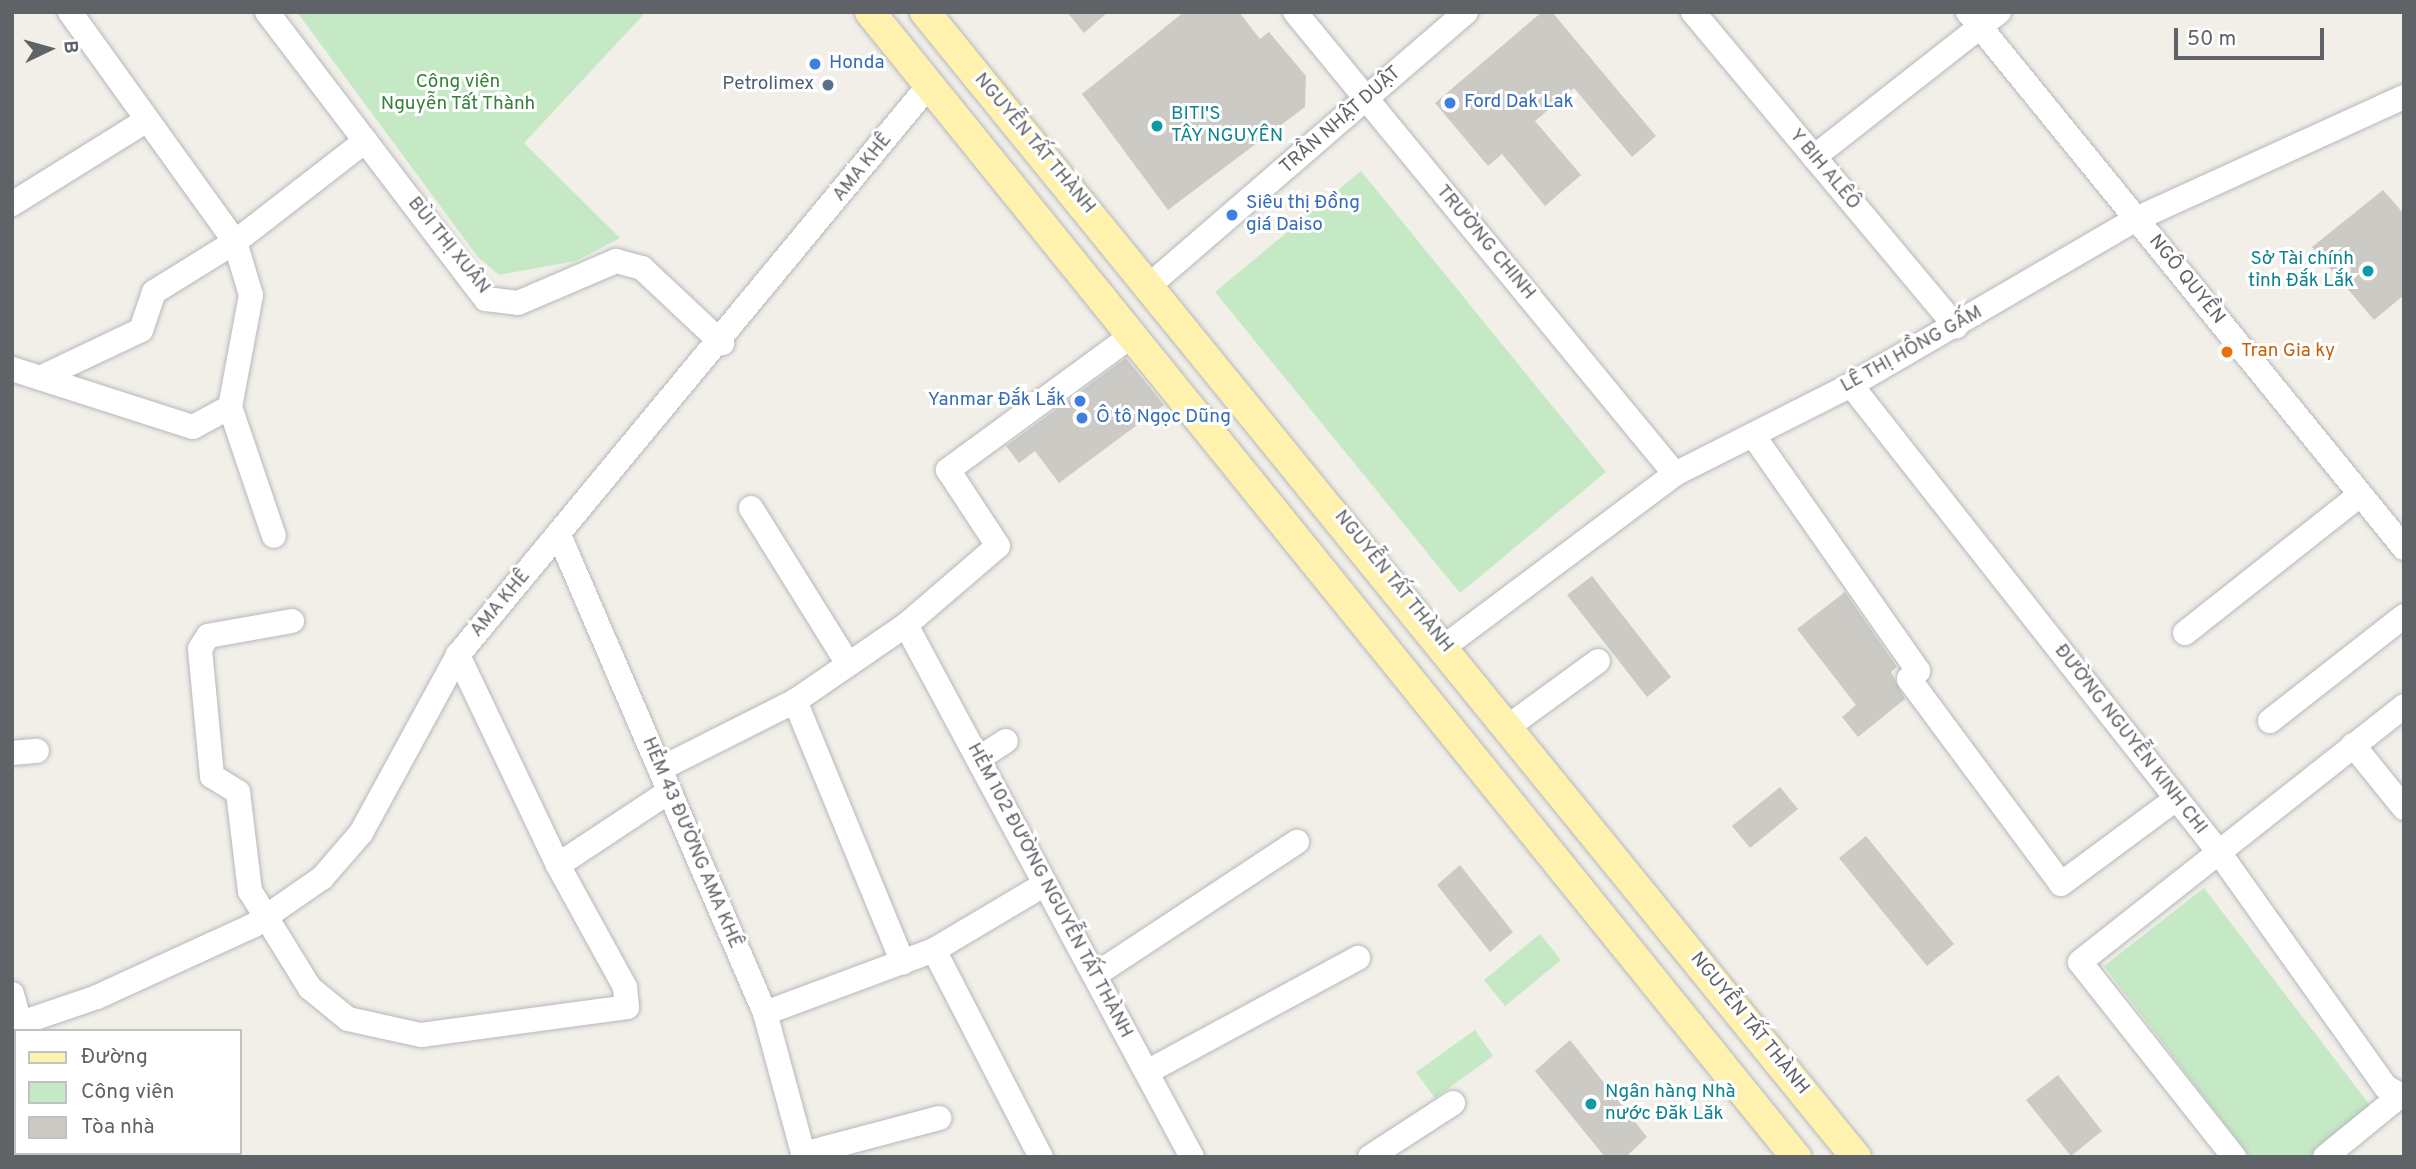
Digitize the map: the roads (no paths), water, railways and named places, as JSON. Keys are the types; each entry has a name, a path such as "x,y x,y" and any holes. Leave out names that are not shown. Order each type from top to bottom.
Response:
{"main road":[{"path":"870,12 1130,337 1796,1157"},
{"name":"NGUYỄN TẤT THÀNH","path":"925,12 1151,284 1856,1157"},
{"path":"930,84 962,57"}],"street":[{"path":"70,12 235,242 251,295 230,407 274,536"},
{"name":"BÙI THỊ XUÂN","path":"267,12 486,299 518,303 616,261 642,268 722,342"},
{"name":"TRƯỜNG CHINH","path":"1295,12 1675,474"},
{"name":"TRẦN NHẬT DUẬT","path":"1151,284 1466,12"},
{"name":"Y BIH ALÊÔ","path":"1693,12 1956,327"},
{"path":"1814,157 1983,17"},
{"name":"NGÔ QUYỀN","path":"1983,17 2136,219 2404,548"},
{"name":"AMA KHÊ","path":"16,1025 96,997 265,918 322,878 360,833 458,655 722,342 930,84"},
{"name":"LÊ THỊ HỒNG GẤM","path":"1444,646 1675,474 1851,386 1956,327 2136,219 2404,97"},
{"path":"12,204 147,120"},
{"path":"46,375 141,330 155,292 235,242 365,141"},
{"path":"558,865 665,780 795,701 906,625 998,546 948,470 1130,337"},
{"path":"12,369 46,375 193,427 230,407"},
{"name":"ĐƯỜNG NGUYỄN KINH CHI","path":"1851,386 2218,851 2386,1087 2402,1096"},
{"path":"1754,435 1918,671 1909,679 2061,884 2176,799"},
{"path":"2185,632 2360,495"},
{"path":"751,508 848,664"},
{"name":"HẺM 43 ĐƯỜNG AMA KHÊ","path":"559,535 765,1013 803,1155"},
{"path":"2270,721 2404,616"},
{"path":"292,621 208,636 200,644 212,776 237,792 247,880 281,951 332,1010 379,1029 441,1035 627,1007 625,987 558,865 458,655"},
{"name":"HẺM 102 ĐƯỜNG NGUYỄN TẤT THÀNH","path":"906,625 1192,1157"},
{"path":"1509,726 1598,661"},
{"path":"795,701 903,963"},
{"path":"2234,1157 2080,962 2404,706"},
{"path":"978,759 1006,741"},
{"path":"2353,745 2404,808"},
{"path":"12,754 37,751"},
{"path":"1095,975 1297,842"},
{"path":"765,1013 934,950 1045,884"},
{"path":"934,950 1041,1157"},
{"path":"1147,1072 1358,958"},
{"path":"12,994 16,1025"},
{"path":"2325,1157 2402,1096"},
{"path":"1370,1157 1453,1103"},
{"path":"803,1155 939,1118"}],"place":[{"name":"Honda","path":"815,64"},
{"name":"Petrolimex","path":"828,85"},
{"name":"Ford Dak Lak","path":"1450,103"},
{"name":"BITI'S TÂY NGUYÊN","path":"1157,126"},
{"name":"Siêu thị Đồng giá Daiso","path":"1232,215"},
{"name":"Sở Tài chính tỉnh Đắk Lắk","path":"2368,271"},
{"name":"Tran Gia ky","path":"2227,352"},
{"name":"Yanmar Đắk Lắk","path":"1080,401"},
{"name":"Ô tô Ngọc Dũng","path":"1082,418"},
{"name":"Ngân hàng Nhà nước Đăk Lăk","path":"1591,1104"}],"park label":[{"name":"Công viên Nguyễn Tất Thành","path":"458,94"}]}
